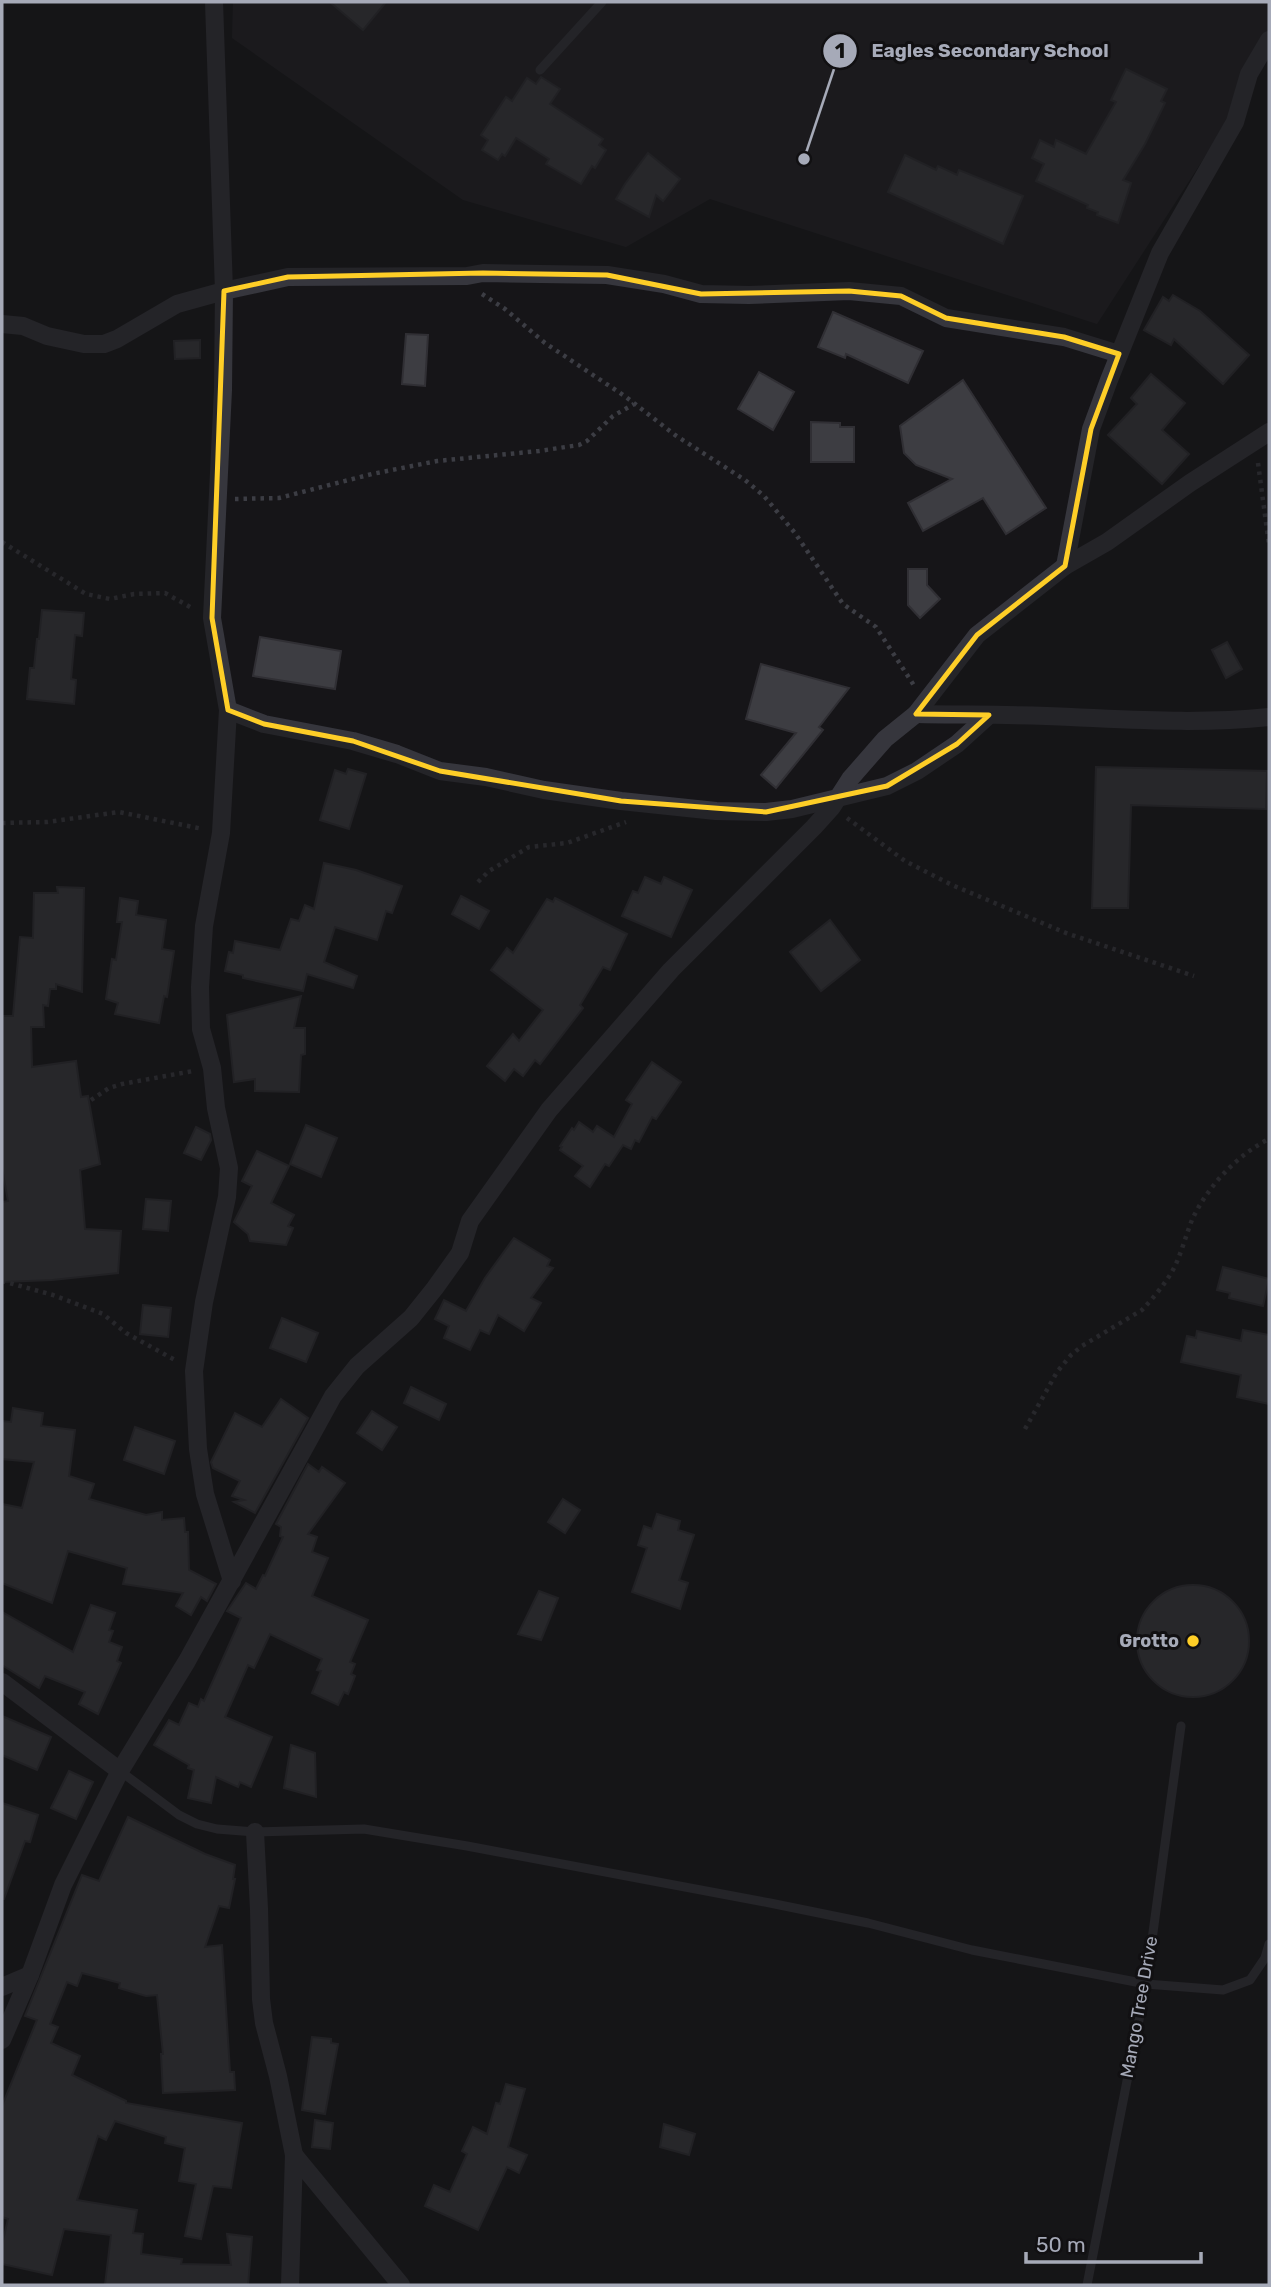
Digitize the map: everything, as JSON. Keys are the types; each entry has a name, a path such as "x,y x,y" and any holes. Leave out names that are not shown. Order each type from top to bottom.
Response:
{"street":[{"path":"214,2 224,291 223,390 212,618 228,710 221,833 204,926 200,987 201,1029 212,1068 216,1108 229,1168 220,1235 204,1302 194,1371 198,1449 205,1494 232,1581"},
{"path":"1065,566 1091,429 1119,354 1160,253 1236,122 1249,74 1269,40"},
{"path":"2,324 23,326 84,344 104,344 177,304 288,277 421,277 484,273 607,275 664,284 701,294 749,295 849,290 901,296 946,318 1064,337 1119,354"},
{"path":"2,2040 30,1975 63,1885 120,1771 187,1661 333,1396 357,1366 411,1318 435,1288 460,1253 470,1221 549,1110 671,970 835,803 850,779 886,739 920,708 977,635 1065,566 1107,542 1189,483 1262,437"},
{"path":"920,708 989,715 1069,716 1154,722 1227,722 1269,717"},
{"path":"228,710 264,724 375,747 440,771 544,790 657,805 716,811 766,812 835,803 887,786 917,771 957,744 989,715"},
{"path":"2,1682 120,1771"},
{"path":"254,1832 261,1999 294,2155 290,2285"},
{"path":"2,1987 30,1975"},
{"path":"294,2155 401,2285"}],"lane":[{"path":"540,71 603,2"},
{"name":"Mango Tree Drive","path":"1087,2285 1146,1984 1181,1726"},
{"path":"120,1771 179,1815 197,1824 217,1829 254,1832 364,1829 467,1846 782,1905 998,1955 1146,1984 1223,1990 1250,1980 1265,1958 1269,1944"}],"path":[{"path":"448,275 494,302 545,343 675,435 745,480 764,496 795,533 843,604 876,627 920,708"},
{"path":"216,499 279,498 437,460 579,445 587,441 613,416 634,404"},
{"path":"1262,437 1269,545"},
{"path":"2,542 86,594 110,599 134,594 165,593 212,618"},
{"path":"835,803 905,861 952,884 1066,933 1194,976"},
{"path":"478,882 499,864 529,848 567,843 615,827 657,805"},
{"path":"2,823 47,822 119,812 221,833"},
{"path":"91,1100 109,1088 122,1084 212,1068"},
{"path":"1025,1429 1063,1363 1082,1346 1142,1310 1149,1303 1174,1267 1193,1220 1207,1196 1243,1155 1269,1139"},
{"path":"2,1281 53,1295 103,1314 126,1333 194,1371"}],"highlighted area":[{"path":"483,273 607,275 701,294 849,291 901,296 946,318 1064,337 1119,354 1091,429 1065,566 977,635 916,714 989,715 957,744 887,786 766,812 621,801 440,771 353,741 264,724 228,710 212,618 224,291 288,277"}],"shaded area":[{"path":"233,2 1269,2 1269,41 1262,68 1097,324 710,199 626,247 463,200 232,38"}],"building":[{"path":"330,2 386,2 363,30"},
{"path":"1126,69 1167,89 1161,101 1165,103 1123,180 1131,183 1118,223 1097,215 1098,212 1087,208 1088,205 1036,181 1044,164 1032,158 1040,140 1054,147 1056,140 1086,154 1116,102 1111,100"},
{"path":"541,77 560,89 550,104 603,139 599,145 606,150 581,184 546,164 549,159 516,138 505,156 502,154 498,160 482,150 488,140 481,135 506,97 512,101 527,78 536,84"},
{"path":"648,153 680,179 663,201 656,195 649,217 616,199"},
{"path":"905,155 936,170 938,166 957,175 959,170 1023,196 1003,244 888,192"},
{"path":"1173,295 1200,311 1249,355 1223,384 1174,339 1171,345 1144,330 1163,297 1169,301"},
{"path":"833,312 923,351 908,383 846,354 845,358 818,347"},
{"path":"406,334 428,335 425,386 402,384"},
{"path":"200,340 200,358 175,359 174,341"},
{"path":"759,372 794,392 773,430 738,409"},
{"path":"1151,374 1185,403 1162,430 1189,454 1162,484 1108,435 1137,404 1131,398"},
{"path":"963,380 1046,508 1006,534 983,498 923,531 908,503 952,479 916,465 904,453 900,426"},
{"path":"811,422 840,423 840,427 854,427 854,462 811,462"},
{"path":"908,569 927,569 927,585 940,599 920,618 908,605"},
{"path":"42,610 84,613 82,636 75,635 71,679 76,680 74,704 27,699 30,668 34,668"},
{"path":"260,637 341,651 335,689 253,676"},
{"path":"1227,642 1242,669 1226,678 1212,650"},
{"path":"761,664 849,688 819,727 823,730 776,788 761,775 796,733 746,719"},
{"path":"1096,767 1267,771 1266,809 1131,805 1128,908 1092,908"},
{"path":"348,769 366,774 349,829 320,820 335,770 346,774"},
{"path":"324,863 356,870 402,886 392,913 386,911 377,940 335,927 324,962 357,976 353,988 307,974 303,991 243,978 243,975 225,971 229,952 233,953 235,941 280,950 291,919 299,921 305,905 314,909"},
{"path":"645,877 661,884 664,877 692,890 671,937 622,916 633,891 638,893"},
{"path":"57,887 84,888 82,992 56,984 56,989 50,989 48,1006 43,1005 44,1027 31,1027 32,1067 76,1061 81,1097 88,1096 100,1164 80,1170 85,1229 121,1231 118,1273 2,1282 2,1202 8,1201 2,1168 3,1016 13,1016 20,937 33,938 34,893 58,893"},
{"path":"461,896 489,911 479,929 452,914"},
{"path":"120,898 138,901 136,915 166,920 162,949 174,951 167,997 164,996 159,1023 115,1014 118,1003 106,999 112,959 116,960 122,922 117,922"},
{"path":"555,898 627,934 610,970 603,967 580,1005 583,1008 540,1064 535,1060 523,1076 514,1069 505,1081 487,1066 513,1034 519,1041 543,1010 491,970 507,948 513,953 547,899 553,902"},
{"path":"830,920 860,960 821,991 790,952"},
{"path":"301,996 294,1028 305,1028 305,1054 301,1055 299,1092 255,1091 255,1079 234,1082 227,1015"},
{"path":"652,1062 681,1082 656,1119 652,1117 639,1142 635,1140 631,1149 623,1145 609,1166 605,1164 590,1187 575,1176 583,1166 560,1150 560,1146 579,1122 593,1132 597,1126 614,1137 632,1104 626,1100"},
{"path":"306,1125 337,1138 321,1177 290,1164"},
{"path":"196,1127 210,1134 211,1140 201,1160 184,1153"},
{"path":"257,1151 289,1166 271,1203 294,1215 288,1226 293,1228 286,1245 250,1241 248,1234 234,1222 252,1186 242,1181"},
{"path":"146,1199 171,1201 168,1231 143,1229"},
{"path":"514,1238 550,1260 547,1266 553,1268 531,1298 541,1303 524,1331 498,1315 489,1334 480,1330 470,1350 444,1338 449,1326 435,1319 444,1300 466,1311 485,1278"},
{"path":"1223,1267 1269,1279 1263,1306 1229,1298 1230,1293 1217,1290"},
{"path":"143,1305 171,1308 168,1337 140,1334"},
{"path":"282,1318 318,1333 306,1362 270,1348"},
{"path":"1243,1330 1269,1335 1269,1404 1237,1397 1241,1375 1181,1362 1187,1336 1196,1338 1197,1331 1241,1341"},
{"path":"411,1387 446,1404 439,1420 404,1403"},
{"path":"281,1399 308,1418 255,1513 234,1502 244,1500 232,1496 240,1481 213,1468 211,1462 235,1413 262,1427"},
{"path":"13,1408 43,1413 41,1426 75,1430 69,1476 94,1484 89,1499 146,1515 162,1512 162,1520 184,1518 185,1532 188,1532 189,1570 216,1584 207,1601 201,1597 191,1615 176,1606 183,1593 123,1584 127,1568 68,1551 52,1603 2,1583 2,1504 22,1508 34,1462 2,1459 2,1421 11,1422"},
{"path":"372,1411 397,1427 382,1450 357,1433"},
{"path":"135,1427 175,1441 164,1474 124,1460"},
{"path":"308,1464 319,1472 322,1467 345,1483 308,1534 317,1537 312,1552 328,1558 312,1596 368,1620 350,1662 355,1664 351,1674 355,1676 348,1694 344,1692 338,1705 312,1693 321,1671 317,1670 322,1659 270,1634 254,1668 248,1665 225,1717 272,1737 251,1787 240,1782 238,1787 216,1777 211,1803 188,1798 194,1770 154,1745 169,1720 179,1725 189,1703 198,1707 201,1699 204,1701 241,1618 227,1611 246,1583 256,1589 263,1575 265,1576 283,1537 280,1536 281,1527 276,1524"},
{"path":"563,1499 580,1510 565,1533 548,1522"},
{"path":"657,1514 680,1521 678,1530 694,1535 679,1580 688,1583 680,1609 632,1592 647,1548 638,1545 644,1526 652,1529"},
{"name":"Grotto","path":"1193,1585 1214,1589 1233,1601 1245,1620 1249,1641 1245,1662 1233,1681 1214,1693 1193,1697 1172,1693 1153,1681 1141,1662 1137,1641 1141,1620 1153,1601 1172,1589"},
{"path":"539,1591 558,1598 541,1640 518,1634"},
{"path":"91,1605 115,1613 109,1630 113,1631 109,1642 122,1647 117,1661 121,1663 98,1714 79,1704 85,1692 45,1676 39,1688 2,1665 2,1612 73,1652"},
{"path":"2,1716 51,1737 37,1770 2,1755"},
{"path":"291,1745 315,1753 316,1797 284,1788"},
{"path":"69,1771 93,1782 76,1819 51,1808"},
{"path":"2,1803 38,1815 30,1842 25,1841 4,1899 2,1899"},
{"path":"128,1817 205,1854 235,1865 229,1908 219,1906 205,1947 222,1945 230,2072 234,2072 235,2090 163,2093 163,2054 157,1995 146,1996 119,1988 120,1983 82,1973 77,1986 67,1982 50,2024 58,2027 51,2043 80,2056 72,2075 126,2103 242,2123 231,2188 213,2186 201,2239 185,2236 196,2184 179,2181 185,2148 165,2143 166,2137 115,2121 106,2140 98,2136 77,2200 137,2210 133,2233 143,2234 141,2254 182,2259 181,2264 231,2265 227,2234 252,2237 248,2285 105,2285 111,2235 64,2229 52,2275 2,2264 2,2245 8,2219 2,2217 2,2106 37,2020 25,2016 82,1875 99,1881"},
{"path":"312,2037 331,2039 331,2043 338,2044 325,2114 302,2110"},
{"path":"506,2084 525,2089 508,2147 527,2155 519,2173 507,2167 478,2230 425,2206 434,2185 450,2192 467,2154 462,2151 473,2127 487,2134 496,2103 500,2104"},
{"path":"315,2120 333,2123 330,2149 312,2147"},
{"path":"664,2124 695,2134 689,2155 660,2147"}],"place":[{"name":"Eagles Secondary School","path":"804,159"},
{"name":"Grotto","path":"1193,1641"}]}
